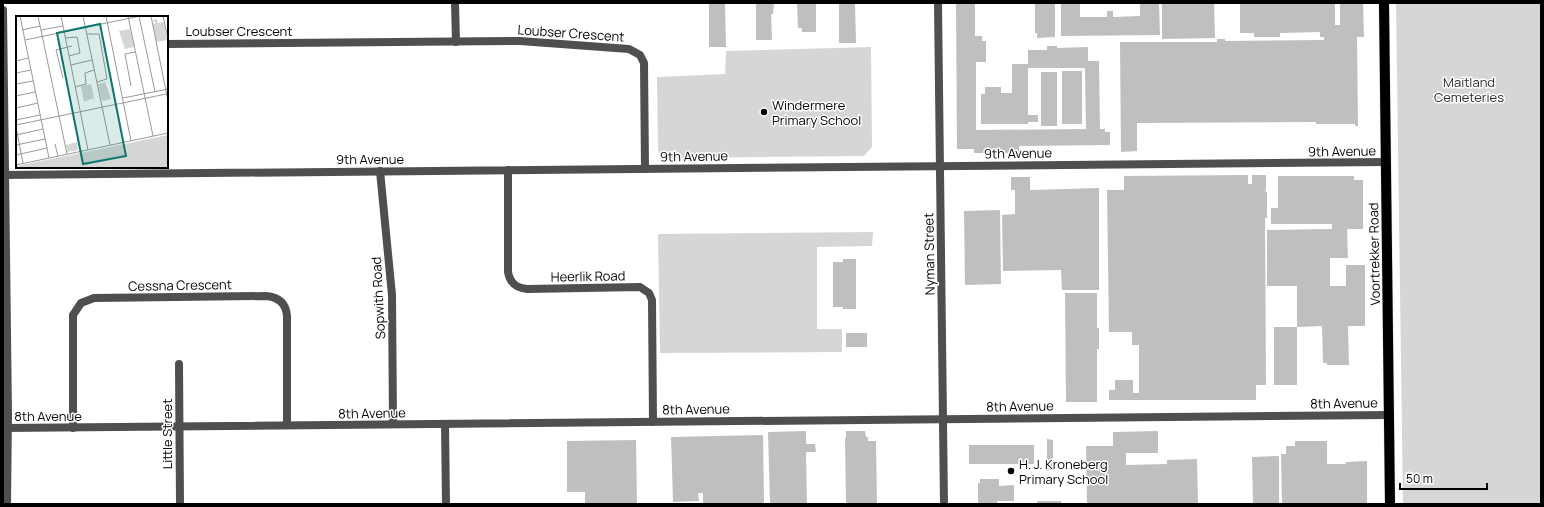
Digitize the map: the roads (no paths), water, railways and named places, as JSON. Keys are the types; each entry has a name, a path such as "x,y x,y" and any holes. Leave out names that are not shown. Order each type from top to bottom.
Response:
{"main road":[{"name":"Voortrekker Road","path":"1384,3 1390,504"}],"street":[{"path":"455,3 456,42"},
{"name":"Nyman Street","path":"938,3 944,504"},
{"path":"3,10 5,428 7,504"},
{"name":"Loubser Crescent","path":"168,44 520,41 625,48 637,52 642,59 644,67 645,169"},
{"name":"9th Avenue","path":"4,175 86,171 380,171 1386,162"},
{"name":"Heerlik Road","path":"508,170 508,272 510,280 513,284 522,289 640,287 649,293 652,300 653,422"},
{"name":"Sopwith Road","path":"380,171 392,295 393,424"},
{"name":"Cessna Crescent","path":"73,428 73,316 78,306 89,298 266,296 277,298 285,306 287,316 287,425"},
{"name":"Little Street","path":"179,364 180,504"},
{"name":"8th Avenue","path":"5,428 1389,415"},
{"path":"445,424 446,504"}],"place":[{"name":"Windermere Primary School","path":"764,112"},
{"name":"H. J. Kroneberg Primary School","path":"1011,471"}],"park label":[{"name":"Maitland Cemeteries","path":"1469,90"}]}
